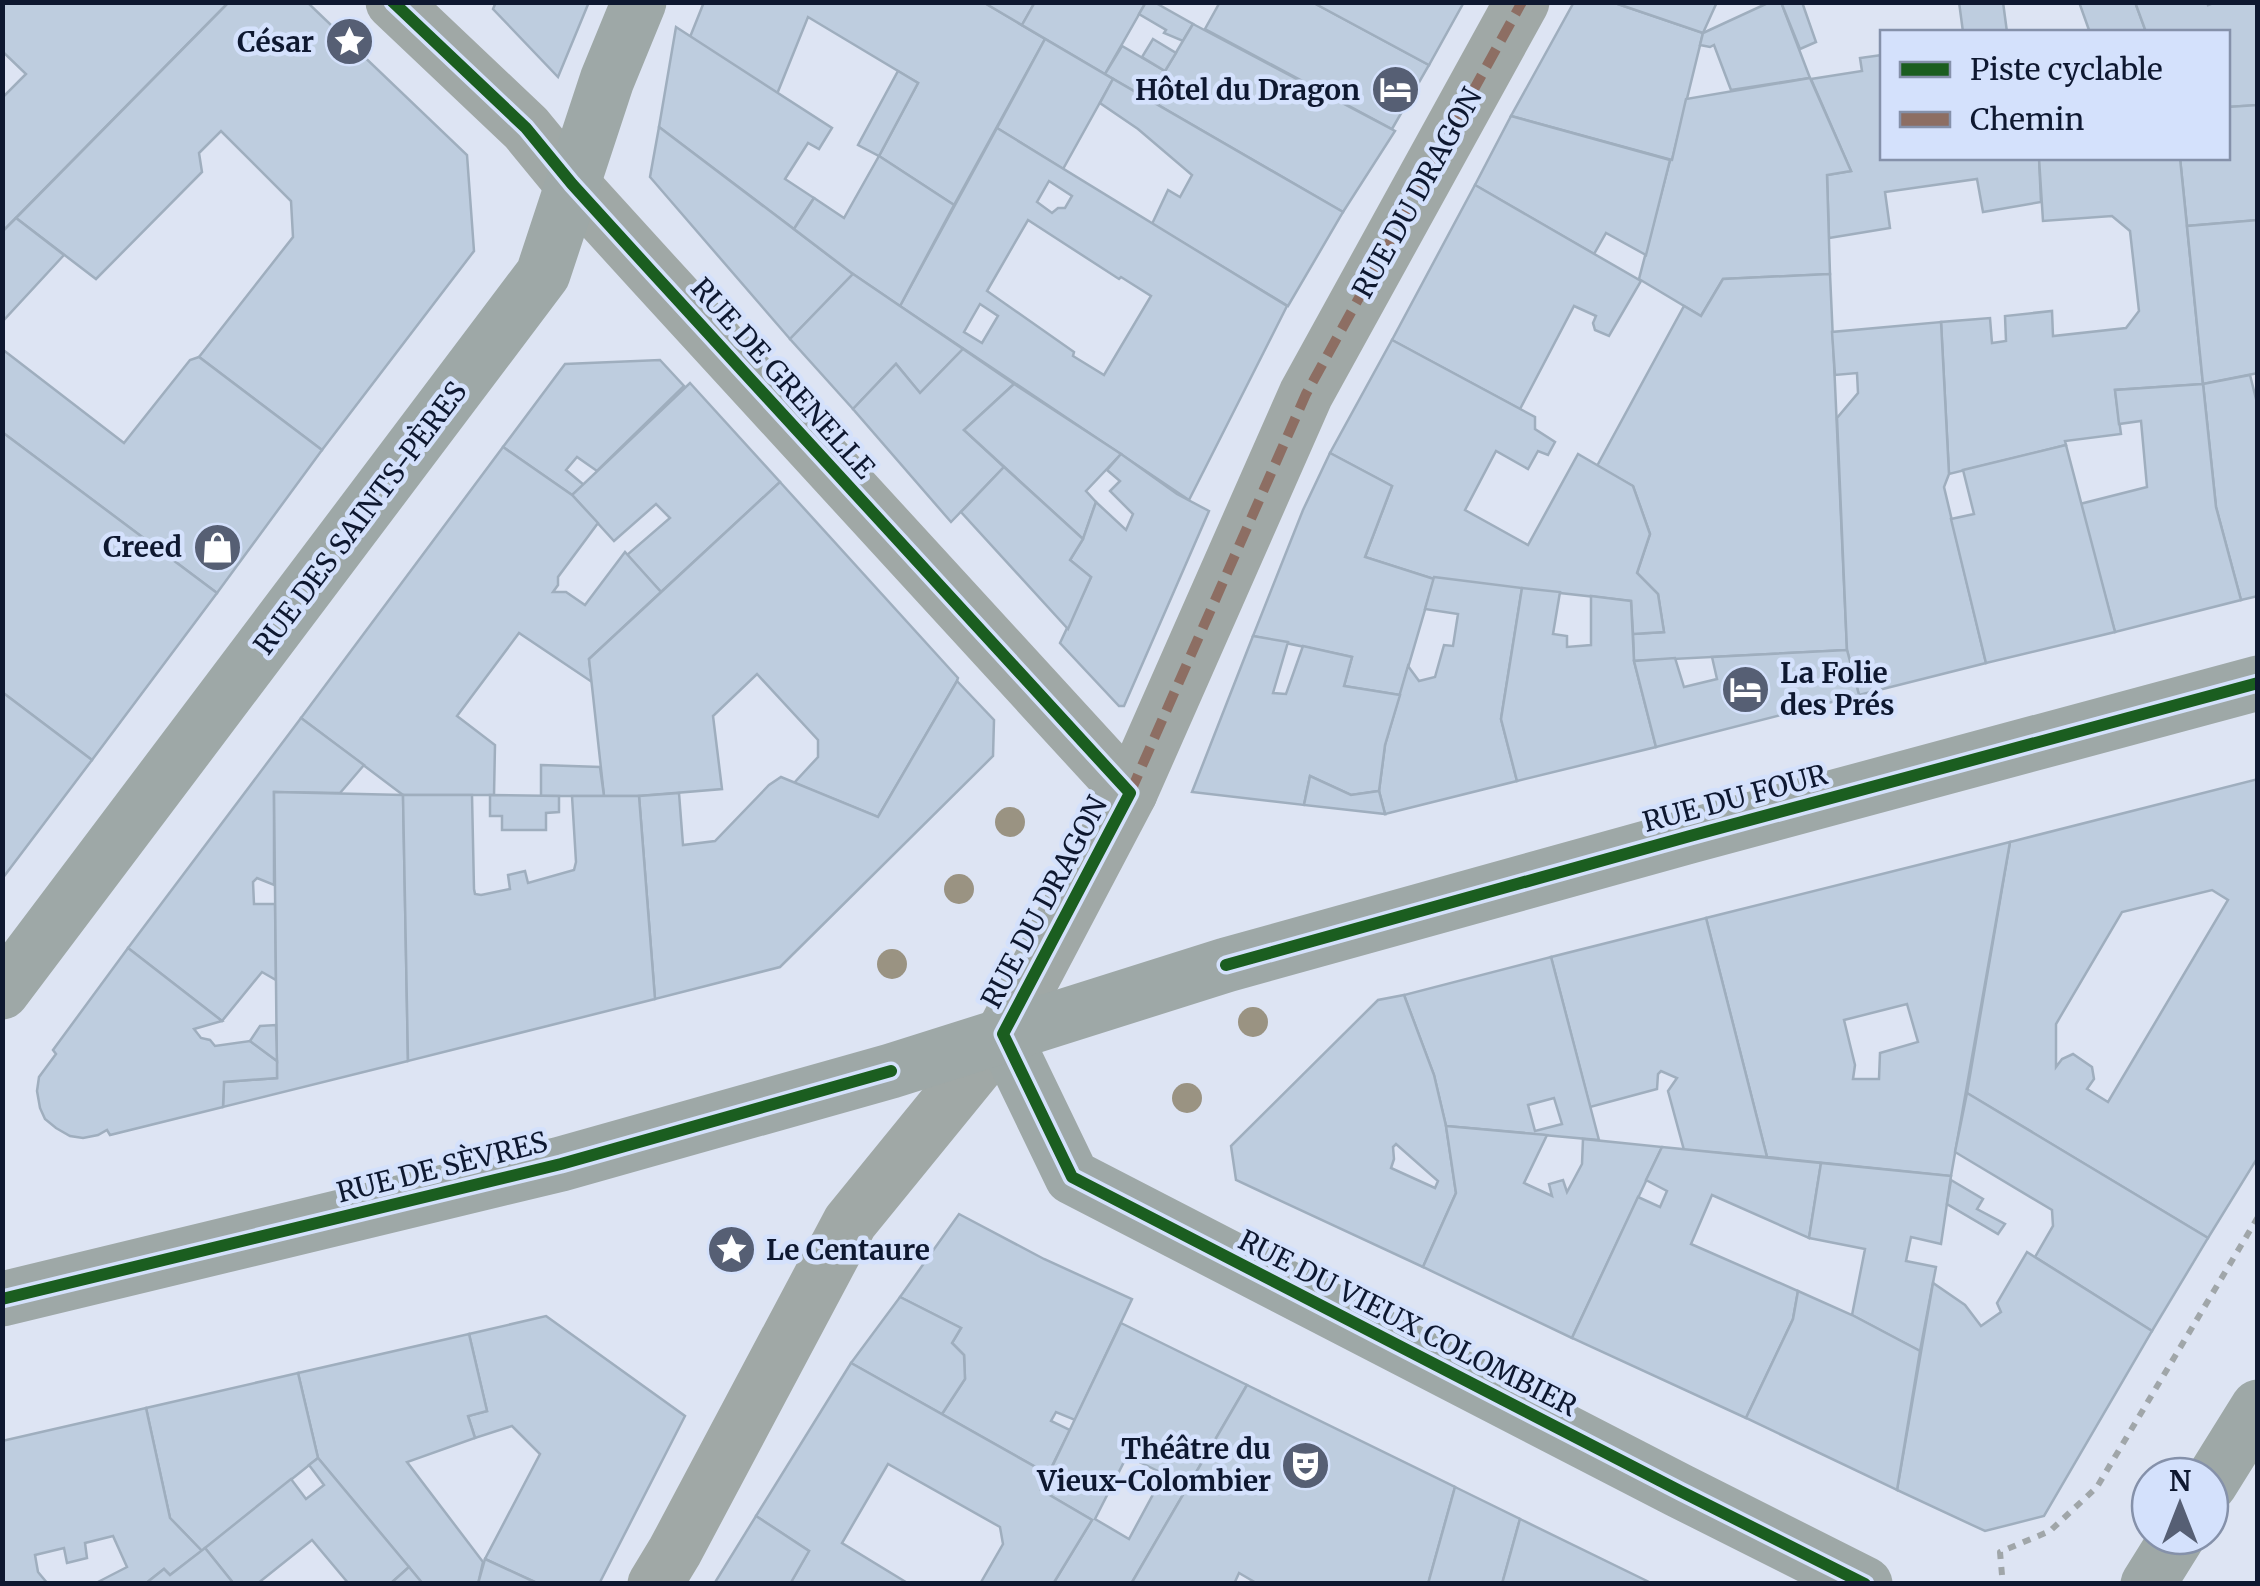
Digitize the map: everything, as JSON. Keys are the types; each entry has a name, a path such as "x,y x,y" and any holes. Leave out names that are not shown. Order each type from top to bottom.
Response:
{"street":[{"name":"RUE DE GRENELLE","path":"392,2 526,128 572,184 1130,793"},
{"name":"RUE DES SAINTS-PÈRES","path":"2,992 543,274 608,80 639,2"},
{"name":"RUE DU DRAGON","path":"654,1584 850,1222 1002,1034 1130,793 1306,394 1522,2"},
{"name":"RUE DU FOUR","path":"1002,1034 1226,966 1690,836 2258,683"},
{"name":"RUE DE SÈVRES","path":"2,1298 561,1164 891,1072 1002,1034"},
{"name":"RUE DU VIEUX COLOMBIER","path":"1002,1034 1072,1177 1865,1584"},
{"path":"2227,1456 2258,1406"},
{"path":"2148,1584 2166,1556"}],"path":[{"path":"2002,1575 2000,1552 2050,1531 2097,1487 2258,1217"}],"building":[{"path":"2,2 229,2 2,232 2,98 26,74 2,51"},
{"path":"229,2 307,2 467,155 474,251 322,450 199,357 293,237 291,201 221,131 199,153 202,172 96,279 16,218"},
{"path":"496,2 589,2 558,77 493,9"},
{"path":"704,2 983,2 1045,39 954,205 879,156 918,83 808,17 777,94 690,37"},
{"path":"983,2 1035,2 1022,25"},
{"path":"1035,2 1146,2 1105,74 1022,25"},
{"path":"1146,2 1154,2 1193,24 1183,41 1164,33 1166,30 1139,14"},
{"path":"1220,2 1312,2 1429,65 1392,129 1205,29"},
{"path":"1312,2 1464,2 1429,65"},
{"path":"1574,2 1612,2 1703,33 1672,160 1511,116"},
{"path":"1612,2 1717,2 1703,33"},
{"path":"1770,2 1781,2 1810,78 1731,90 1714,45 1700,45 1703,33"},
{"path":"1781,2 1802,2 1816,42 1800,49"},
{"path":"1959,2 2003,2 2007,30 1963,30"},
{"path":"2079,2 2135,2 2145,30 2089,30"},
{"path":"2135,2 2258,2 2258,105 2230,107 2230,30 2145,30"},
{"path":"1193,24 1395,131 1343,212 1105,74 1122,46 1165,71"},
{"path":"676,27 832,128 819,149 808,143 785,179 814,198 794,229 659,127"},
{"path":"1045,39 1113,79 1063,169 997,128"},
{"path":"1153,39 1176,53 1165,71 1142,57"},
{"path":"1880,55 1880,160 2039,160 2041,202 1983,212 1977,179 1885,192 1890,228 1829,238 1827,175 1851,171 1811,79 1862,71 1860,58"},
{"path":"898,71 918,83 879,156 858,145"},
{"path":"1810,78 1851,171 1827,175 1830,274 1723,279 1701,316 1639,279 1686,99"},
{"path":"1113,79 1343,212 1288,306 1152,224 1168,190 1180,197 1192,175 1100,103"},
{"path":"2258,105 2258,220 2187,226 2180,160 2230,160 2230,107"},
{"path":"1511,116 1670,160 1646,255 1606,233 1594,254 1475,185"},
{"path":"659,127 853,274 790,339 650,177"},
{"path":"997,128 1287,306 1189,500 900,306","holes":["1049,181 1072,196 1065,208 1052,213 1037,202","1028,220 1151,296 1104,375 987,291","980,304 998,316 982,343 964,332"]},
{"path":"879,156 954,205 900,306 794,229 814,198 844,218"},
{"path":"2039,160 2180,160 2203,384 2115,390 2121,434 2065,441 2066,445 1949,474 1941,322 1990,318 1992,343 2006,341 2005,316 2052,311 2053,336 2126,328 2139,311 2130,231 2112,216 2043,221"},
{"path":"1475,185 1641,281 1609,336 1595,330 1596,316 1574,306 1520,409 1392,340"},
{"path":"16,218 64,255 2,322 2,232"},
{"path":"2258,220 2258,373 2203,384 2187,226"},
{"path":"853,274 963,349 920,393 896,364 853,409 790,339"},
{"path":"1830,274 1847,650 1634,661 1633,634 1664,632 1658,594 1637,573 1650,534 1633,486 1597,466 1684,306 1701,316 1723,279"},
{"path":"1941,322 1949,474 1944,487 1986,663 1859,695 1847,650 1837,418 1858,393 1857,373 1835,375 1832,332"},
{"path":"1392,340 1535,417 1535,429 1555,442 1548,455 1538,451 1528,469 1496,451 1465,510 1528,545 1578,454 1633,486 1650,534 1637,573 1658,594 1664,632 1633,634 1631,601 1434,579 1365,557 1392,486 1330,453"},
{"path":"2,349 124,443 190,360 199,357 322,450 217,593 2,432"},
{"path":"963,349 1014,384 964,430 1004,467 951,522 853,409 896,364 920,393"},
{"path":"660,360 684,386 597,471 577,457 566,470 584,485 572,495 503,447 565,364"},
{"path":"2250,375 2258,407 2258,596 2241,600 2216,507 2203,384"},
{"path":"690,383 780,482 661,592 627,555 670,518 656,504 614,541 572,495"},
{"path":"1014,384 1121,454 1086,491 1096,502 1083,539 964,430"},
{"path":"2203,384 2216,507 2241,600 2115,632 2080,504 2147,487 2141,421 2119,424 2115,390"},
{"path":"2,432 217,593 92,760 2,692"},
{"path":"2066,445 2115,632 1986,663 1951,519 1974,514 1963,470"},
{"path":"503,447 572,495 598,523 558,577 553,592 566,592 585,605 625,552 661,592 589,659 592,682 519,633 457,716 495,745 494,795 403,795 301,718"},
{"path":"1330,453 1392,486 1365,557 1434,579 1400,695 1344,686 1352,657 1253,636"},
{"path":"1121,454 1177,494 1209,511 1124,706 1119,706 1060,643 1091,577 1070,560 1083,539 1096,502 1126,530 1133,514 1110,491 1120,481 1107,470"},
{"path":"1004,467 1083,539 1070,560 1091,577 1068,629 961,512"},
{"path":"780,482 957,681 878,817 794,783 818,757 818,740 757,674 713,716 722,789 604,796 589,659"},
{"path":"1434,577 1522,588 1501,719 1517,781 1385,814 1379,791 1385,745 1408,666 1419,681 1435,677 1444,645 1453,646 1458,614 1425,609"},
{"path":"1522,588 1560,592 1553,634 1567,636 1567,647 1591,645 1591,596 1631,601 1634,661 1656,747 1517,781 1501,719"},
{"path":"1253,636 1288,642 1273,693 1286,694 1303,646 1352,657 1344,686 1400,695 1385,745 1379,791 1351,795 1310,776 1304,805 1192,792"},
{"path":"1847,650 1859,695 1656,747 1634,661 1675,658 1684,687 1717,679 1712,657"},
{"path":"957,681 994,720 993,756 780,967 655,999 639,796 679,793 683,845 715,841 781,777 878,817"},
{"path":"2,692 92,760 2,879"},
{"path":"301,718 364,765 340,793 274,792 274,885 257,878 253,882 254,904 275,904 276,980 262,972 222,1021 128,948"},
{"path":"541,765 600,767 604,796 541,796"},
{"path":"1310,776 1351,795 1379,791 1385,814 1304,805"},
{"path":"2258,779 2258,1157 2208,1238 1967,1093 2010,842","holes":["2212,890 2228,900 2108,1102 2087,1089 2094,1079 2092,1067 2073,1054 2056,1067 2056,1024 2122,912"]},
{"path":"274,792 403,795 408,1061 223,1107 224,1082 277,1078"},
{"path":"403,795 472,795 474,889 475,894 481,895 510,889 508,875 525,871 528,883 574,870 572,796 639,796 655,999 408,1061"},
{"path":"490,795 559,796 559,812 546,813 546,830 502,830 502,816 490,816"},
{"path":"2010,842 1951,1176 1767,1157 1706,918","holes":["1907,1004 1918,1042 1880,1053 1879,1079 1853,1079 1855,1065 1844,1020"]},
{"path":"1706,918 1767,1157 1684,1150 1668,1091 1677,1078 1661,1071 1657,1089 1590,1107 1551,957"},
{"path":"128,948 222,1021 194,1029 201,1038 215,1046 250,1041 277,1061 277,1078 224,1082 223,1107 110,1135 107,1130 83,1138 70,1136 45,1119 37,1091 39,1077 56,1054 53,1050"},
{"path":"1551,957 1599,1140 1446,1126 1434,1075 1404,995","holes":["1554,1098 1562,1124 1535,1131 1528,1105"]},
{"path":"1404,995 1434,1075 1446,1126 1456,1193 1423,1267 1236,1180 1231,1146 1378,1000","holes":["1396,1144 1438,1181 1435,1188 1391,1168 1393,1147"]},
{"path":"276,1025 277,1061 250,1041 260,1026"},
{"path":"1967,1093 2208,1238 2152,1331 2035,1257 2053,1226 2052,1210 1955,1152"},
{"path":"1446,1126 1547,1135 1524,1183 1552,1196 1549,1184 1563,1180 1567,1192 1582,1164 1583,1139 1662,1147 1572,1338 1423,1267 1456,1193"},
{"path":"1662,1147 1821,1163 1809,1238 1712,1195 1691,1244 1798,1291 1793,1319 1746,1418 1572,1338 1638,1197 1660,1207 1667,1191 1646,1180"},
{"path":"1821,1163 1951,1176 1941,1244 1911,1237 1906,1261 1936,1267 1920,1351 1852,1315 1865,1249 1809,1238"},
{"path":"1951,1180 1983,1199 1977,1209 2005,1224 1998,1234 1947,1204"},
{"path":"959,1214 1132,1299 1075,1420 1056,1412 1051,1421 1070,1430 1048,1474 942,1414 965,1379 964,1355 952,1343 961,1328 900,1297"},
{"path":"2027,1252 2152,1331 2044,1516 1985,1531 1897,1490 1933,1283 1965,1305 1981,1326 2001,1312 1997,1303"},
{"path":"1798,1291 1920,1351 1897,1490 1746,1418 1793,1319"},
{"path":"900,1297 961,1328 952,1343 964,1355 965,1379 942,1414 851,1363"},
{"path":"546,1316 685,1416 599,1584 539,1584 485,1559 540,1454 512,1426 475,1438 468,1416 487,1411 469,1334"},
{"path":"1121,1323 1247,1385 1131,1584 1053,1584 1092,1520 1041,1490","holes":["1127,1456 1164,1474 1129,1539 1095,1519"]},
{"path":"469,1334 487,1411 468,1416 475,1438 407,1462 483,1562 478,1584 423,1584 318,1458 298,1373"},
{"path":"851,1363 1048,1474 1041,1490 1092,1520 1053,1584 980,1584 1003,1544 1000,1527 888,1464 842,1543 909,1584 790,1584 809,1551 756,1516"},
{"path":"298,1373 318,1458 202,1551 170,1518 146,1408"},
{"name":"Théâtre du Vieux-Colombier","path":"1247,1385 1455,1487 1428,1584 1258,1584 1239,1573 1234,1584 1131,1584"},
{"path":"146,1408 170,1518 202,1551 170,1575 164,1569 145,1584 94,1584 127,1567 113,1536 85,1543 87,1558 67,1563 64,1548 35,1555 38,1572 48,1584 2,1584 2,1441"},
{"path":"318,1458 409,1567 390,1584 349,1584 312,1540 257,1584 234,1584 205,1548 291,1479 306,1499 324,1485 309,1465"},
{"path":"1455,1487 1520,1519 1502,1584 1428,1584"},
{"path":"756,1516 809,1551 790,1584 714,1584"},
{"path":"1520,1519 1651,1583 1651,1584 1502,1584"},
{"path":"205,1548 234,1584 145,1584 164,1569 170,1575"},
{"path":"485,1559 539,1584 478,1584"},
{"path":"409,1567 423,1584 390,1584"}],"marked path":[{"path":"1130,793 1306,394 1522,2"}],"cycle path":[{"path":"393,2 526,128 572,184 1130,793 1003,1034 1072,1177 1865,1584"},
{"path":"1226,965 2258,683"},
{"path":"2,1299 561,1164 891,1071"}],"place":[{"name":"César","path":"349,42"},
{"name":"Hôtel du Dragon","path":"1395,90"},
{"name":"Creed","path":"217,547"},
{"name":"La Folie des Prés","path":"1745,689"},
{"name":"Le Centaure","path":"731,1250"},
{"name":"Théâtre du Vieux-Colombier","path":"1306,1465"}]}
